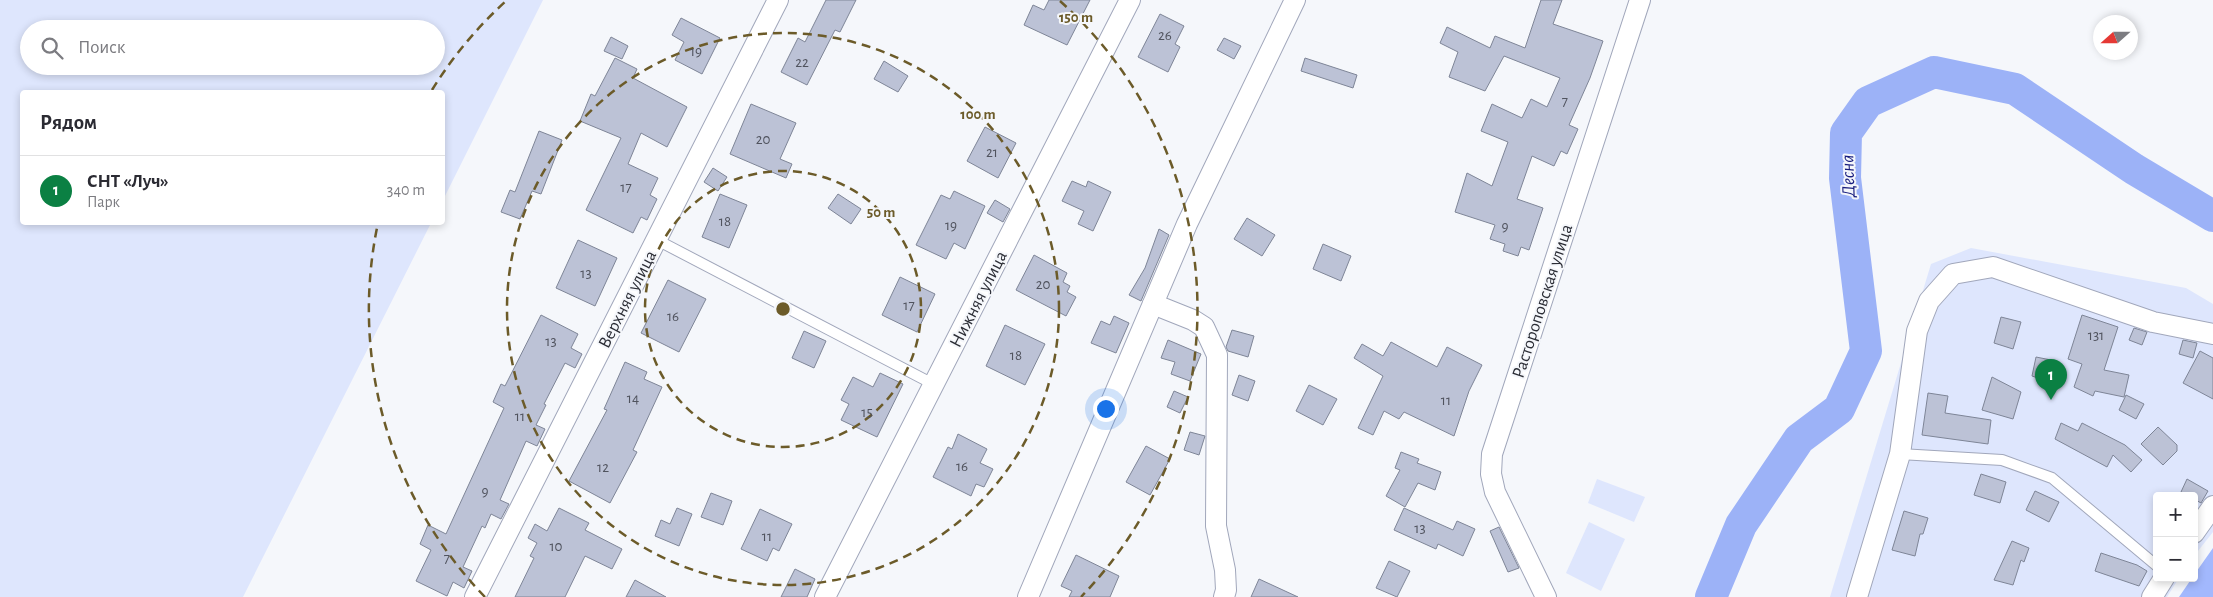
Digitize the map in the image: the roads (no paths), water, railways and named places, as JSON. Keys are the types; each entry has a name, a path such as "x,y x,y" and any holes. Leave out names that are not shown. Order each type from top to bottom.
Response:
{"street":[{"name":"Верхняя улица","path":"475,597 778,0"},
{"name":"Нижняя улица","path":"825,597 935,385 1130,0"},
{"path":"1028,597 1187,224 1295,0"},
{"name":"Растороповская улица","path":"1546,597 1495,492 1491,474 1492,454 1640,0"},
{"path":"1857,597 1900,454 1917,331 1929,301 1953,274 1994,267 2153,322 2213,334"},
{"path":"1153,304 1193,320 1204,328 1217,355 1216,526 1225,570 1226,590 1224,597"},
{"path":"2198,527 2213,506"},
{"path":"2152,597 2161,582"}],"lane":[{"path":"657,240 935,385"},
{"path":"1900,454 2002,460 2052,478 2153,563"}],"waterway":[{"name":"Десна","path":"1711,597 1741,525 1799,439 1839,409 1866,351 1845,178 1846,133 1868,102 1934,72 2015,89 2134,169 2213,216"}],"place":[{"name":"СНТ «Луч»","path":"2051,400"}]}
